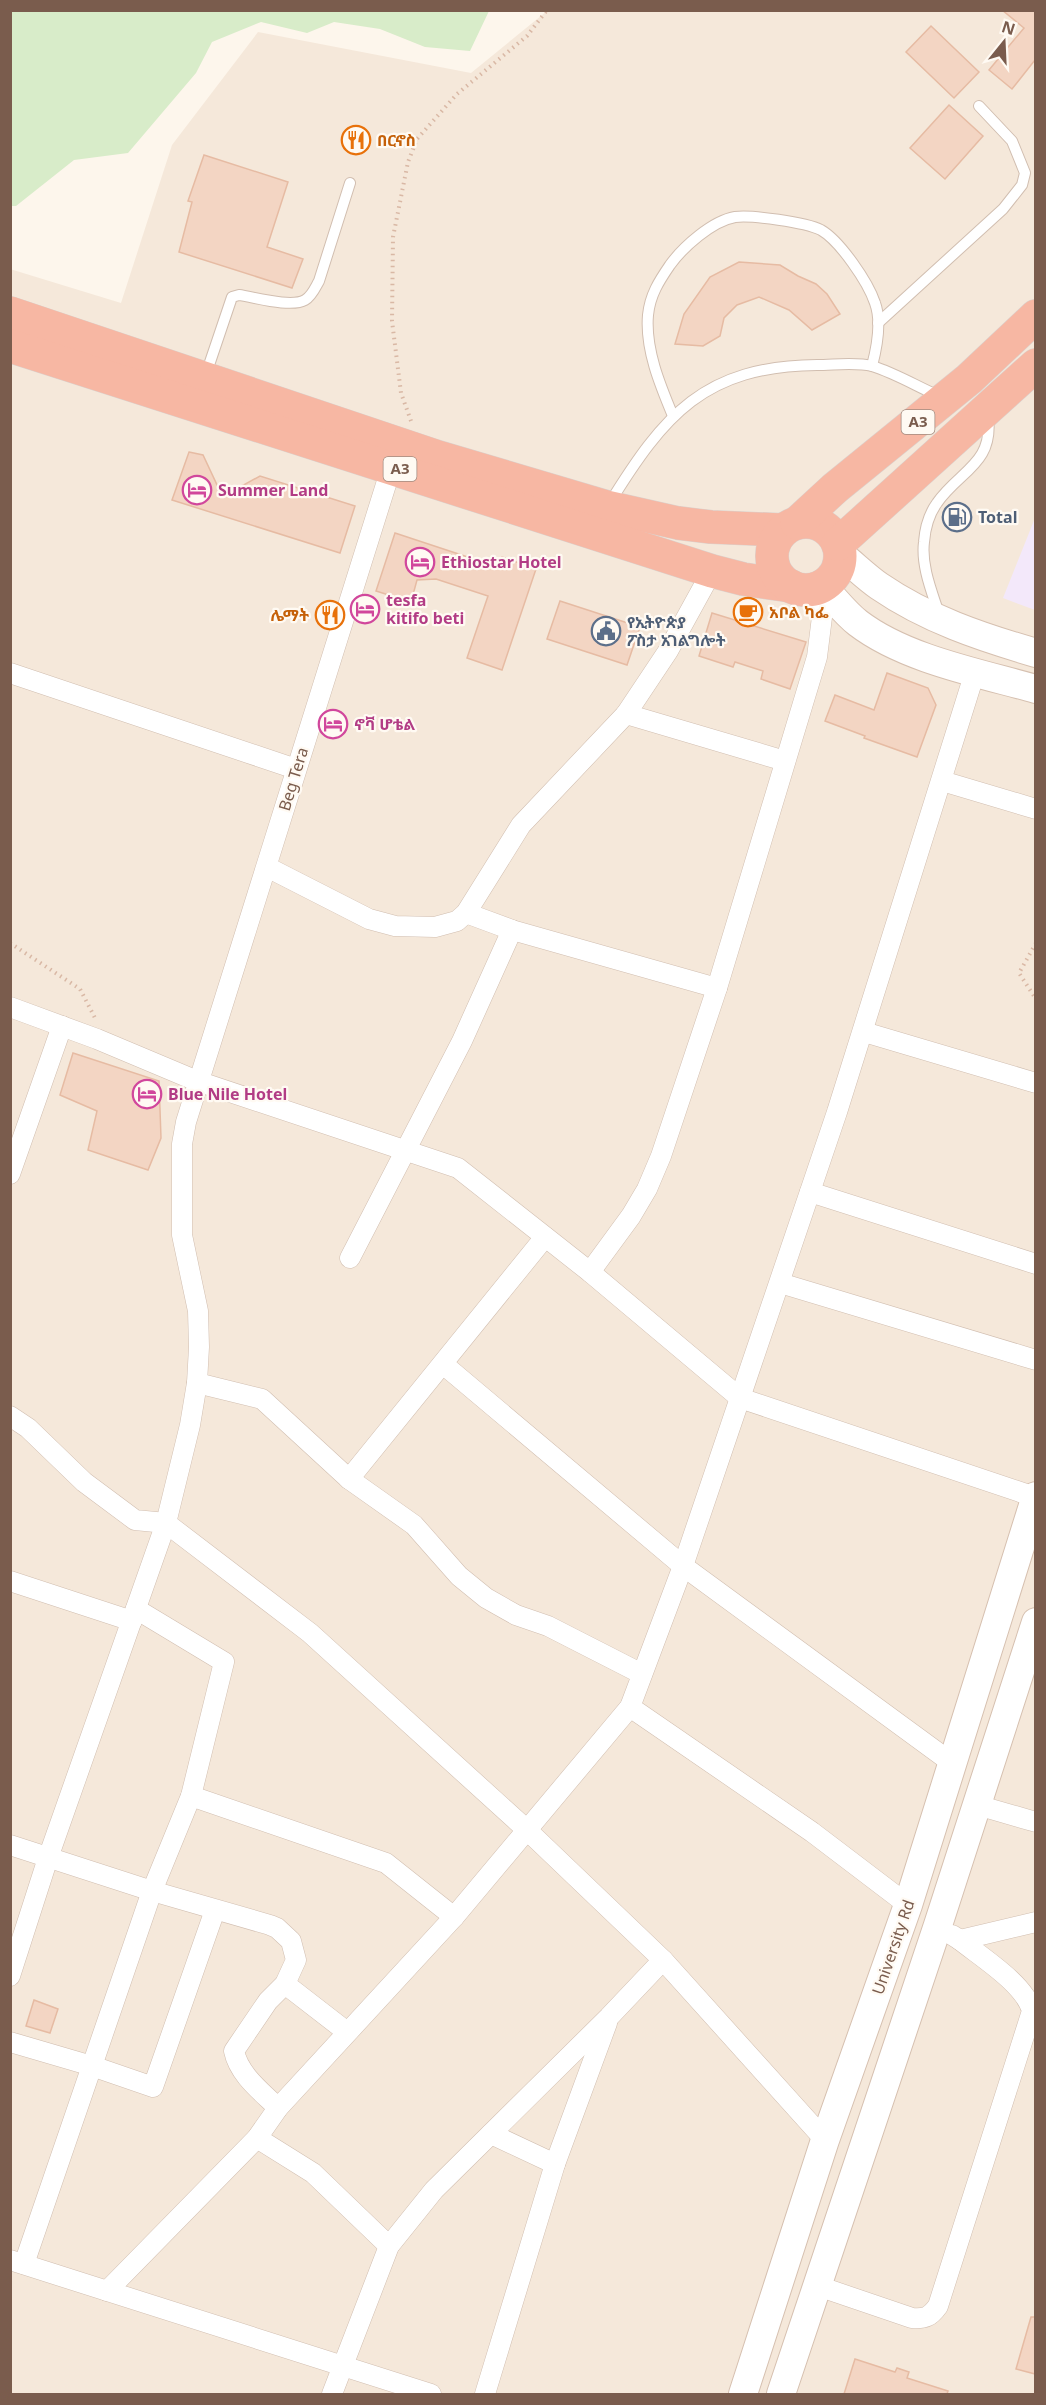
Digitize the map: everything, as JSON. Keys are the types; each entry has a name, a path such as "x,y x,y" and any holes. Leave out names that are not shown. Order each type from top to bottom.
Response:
{"highway":[{"name":"A3","path":"10,313 205,377 401,444 435,456 607,507 678,523 711,527 790,527 810,522 832,533 839,549 836,573 808,587 743,579 712,571 401,444 10,346"},
{"name":"A3","path":"808,587 777,572 772,554 776,541 835,488 945,399 1035,316"},
{"name":"A3","path":"839,549 1035,365"}],"street":[{"name":"Beg Tera","path":"10,1976 48,1858 166,1523 190,1425 197,1383 199,1347 198,1311 182,1235 181,1166 186,1122 197,1081 401,444"},
{"path":"839,549 878,585 940,620 982,637 1035,653"},
{"path":"267,867 369,919 395,927 435,927 457,921 466,913 521,825 626,714 668,651 712,571"},
{"path":"808,587 890,642 931,659 1035,689"},
{"path":"590,1272 631,1216 647,1189 661,1156 717,988 821,638 822,617 808,587"},
{"path":"107,2291 257,2138 278,2108 454,1917 630,1707 682,1566 864,1032 975,672 982,637"},
{"path":"10,673 296,769"},
{"path":"626,714 785,761"},
{"path":"942,781 1035,809"},
{"path":"466,913 513,930 717,988"},
{"path":"350,1258 462,1041 513,930"},
{"path":"10,1007 97,1039 197,1081 458,1168 590,1272 740,1398 1035,1497"},
{"path":"10,1173 62,1026"},
{"path":"864,1032 1035,1083"},
{"path":"810,1192 1035,1264"},
{"path":"348,1479 545,1237"},
{"path":"780,1283 1035,1360"},
{"path":"443,1364 682,1566 952,1763"},
{"path":"197,1383 261,1399 348,1479 414,1525 459,1576 486,1598 516,1615 548,1626 642,1674"},
{"path":"10,1416 28,1428 84,1482 135,1520 166,1523 309,1633 527,1830 663,1960 825,2140"},
{"name":"University Rd","path":"742,2394 825,2140 908,1905 1035,1497"},
{"path":"10,1581 134,1615 224,1662 191,1796 152,1891 92,2066 17,2262 431,2394"},
{"path":"781,2394 818,2286 949,1932 977,1805 1035,1622"},
{"path":"630,1707 812,1832 908,1905 949,1932 1021,1990 1029,2001 1032,2011 938,2306 932,2315 924,2319 912,2318 818,2286"},
{"path":"191,1796 386,1863 454,1917"},
{"path":"977,1805 1035,1822"},
{"path":"10,1845 277,1928 291,1941 296,1960 285,1984 268,2001 234,2051 236,2061 242,2071 278,2108"},
{"path":"10,2042 153,2086 215,1910"},
{"path":"949,1932 1035,1922"},
{"path":"332,2394 389,2246 434,2190 609,2017 663,1960"},
{"path":"285,1984 347,2032"},
{"path":"485,2394 555,2164 609,2017"},
{"path":"491,2134 555,2164"},
{"path":"257,2138 313,2173 389,2246"}],"lane":[{"path":"878,323 1003,209 1016,196 1022,185 1025,173 1012,141 979,106"},
{"path":"1025,173 1035,179"},
{"path":"205,377 232,297 238,295 292,302 303,301 312,293 319,281 350,183"},
{"path":"673,416 660,386 650,348 648,315 655,286 681,250 707,231 735,218 788,221 821,230 840,247 859,274 875,303 878,323 877,347 872,366"},
{"path":"607,507 640,454 687,403 712,387 752,373 800,365 872,366 945,399"},
{"path":"940,620 923,551 927,525 937,502 986,449 990,433 987,411"}],"path":[{"path":"401,444 401,393 392,321 393,237 408,162 417,139 457,94 527,36 547,10"},
{"path":"10,943 80,989 94,1017 97,1039"},
{"path":"1035,943 1019,973 1035,999"}],"shaded area":[{"path":"547,11 1035,11 1035,2394 11,2394 10,269 121,303 172,145 258,32 471,73"},
{"path":"1035,518 1036,610 1003,598"}],"green space":[{"path":"11,10 489,11 470,51 425,47 380,29 334,22 307,33 261,22 212,42 196,73 128,153 74,160 16,206 10,206"}],"building":[{"path":"1002,10 1035,10 1035,60 1012,89 989,70 1024,28"},
{"path":"931,26 979,72 954,98 906,52"},
{"path":"949,105 983,136 945,179 910,148"},
{"path":"204,155 288,182 267,247 303,259 292,288 179,252 192,202 188,201"},
{"path":"739,262 780,265 816,284 827,294 840,314 812,330 789,310 759,297 737,305 724,318 720,336 703,346 675,344 684,314 710,277"},
{"path":"189,452 203,455 219,489 231,492 260,476 355,506 340,553 172,500"},
{"path":"395,533 498,567 502,557 536,569 502,670 467,658 488,596 436,579 417,580 411,602 376,591"},
{"path":"560,601 640,627 627,665 547,639"},
{"path":"712,613 806,642 790,689 761,679 763,671 735,662 733,667 699,656"},
{"path":"887,673 928,688 936,705 917,757 825,721 835,695 874,710"},
{"path":"73,1053 159,1081 161,1138 148,1170 88,1150 97,1111 60,1095"},
{"path":"34,2000 58,2009 50,2033 26,2026"},
{"path":"1031,2317 1035,2317 1035,2374 1016,2369"},
{"path":"855,2359 895,2372 897,2368 909,2372 907,2378 948,2391 947,2394 844,2394"}],"place":[{"name":"በርኖስ","path":"356,140"},
{"name":"Summer Land","path":"197,490"},
{"name":"Total","path":"957,517"},
{"name":"Ethiostar Hotel","path":"420,562"},
{"name":"tesfa kitifo beti","path":"365,609"},
{"name":"አቦል ካፌ","path":"748,612"},
{"name":"ሌማት","path":"330,615"},
{"name":"የኢትዮጵያ ፖስታ አገልግሎት","path":"606,631"},
{"name":"ኖቫ ሆቴል","path":"333,724"},
{"name":"Blue Nile Hotel","path":"147,1094"}]}
